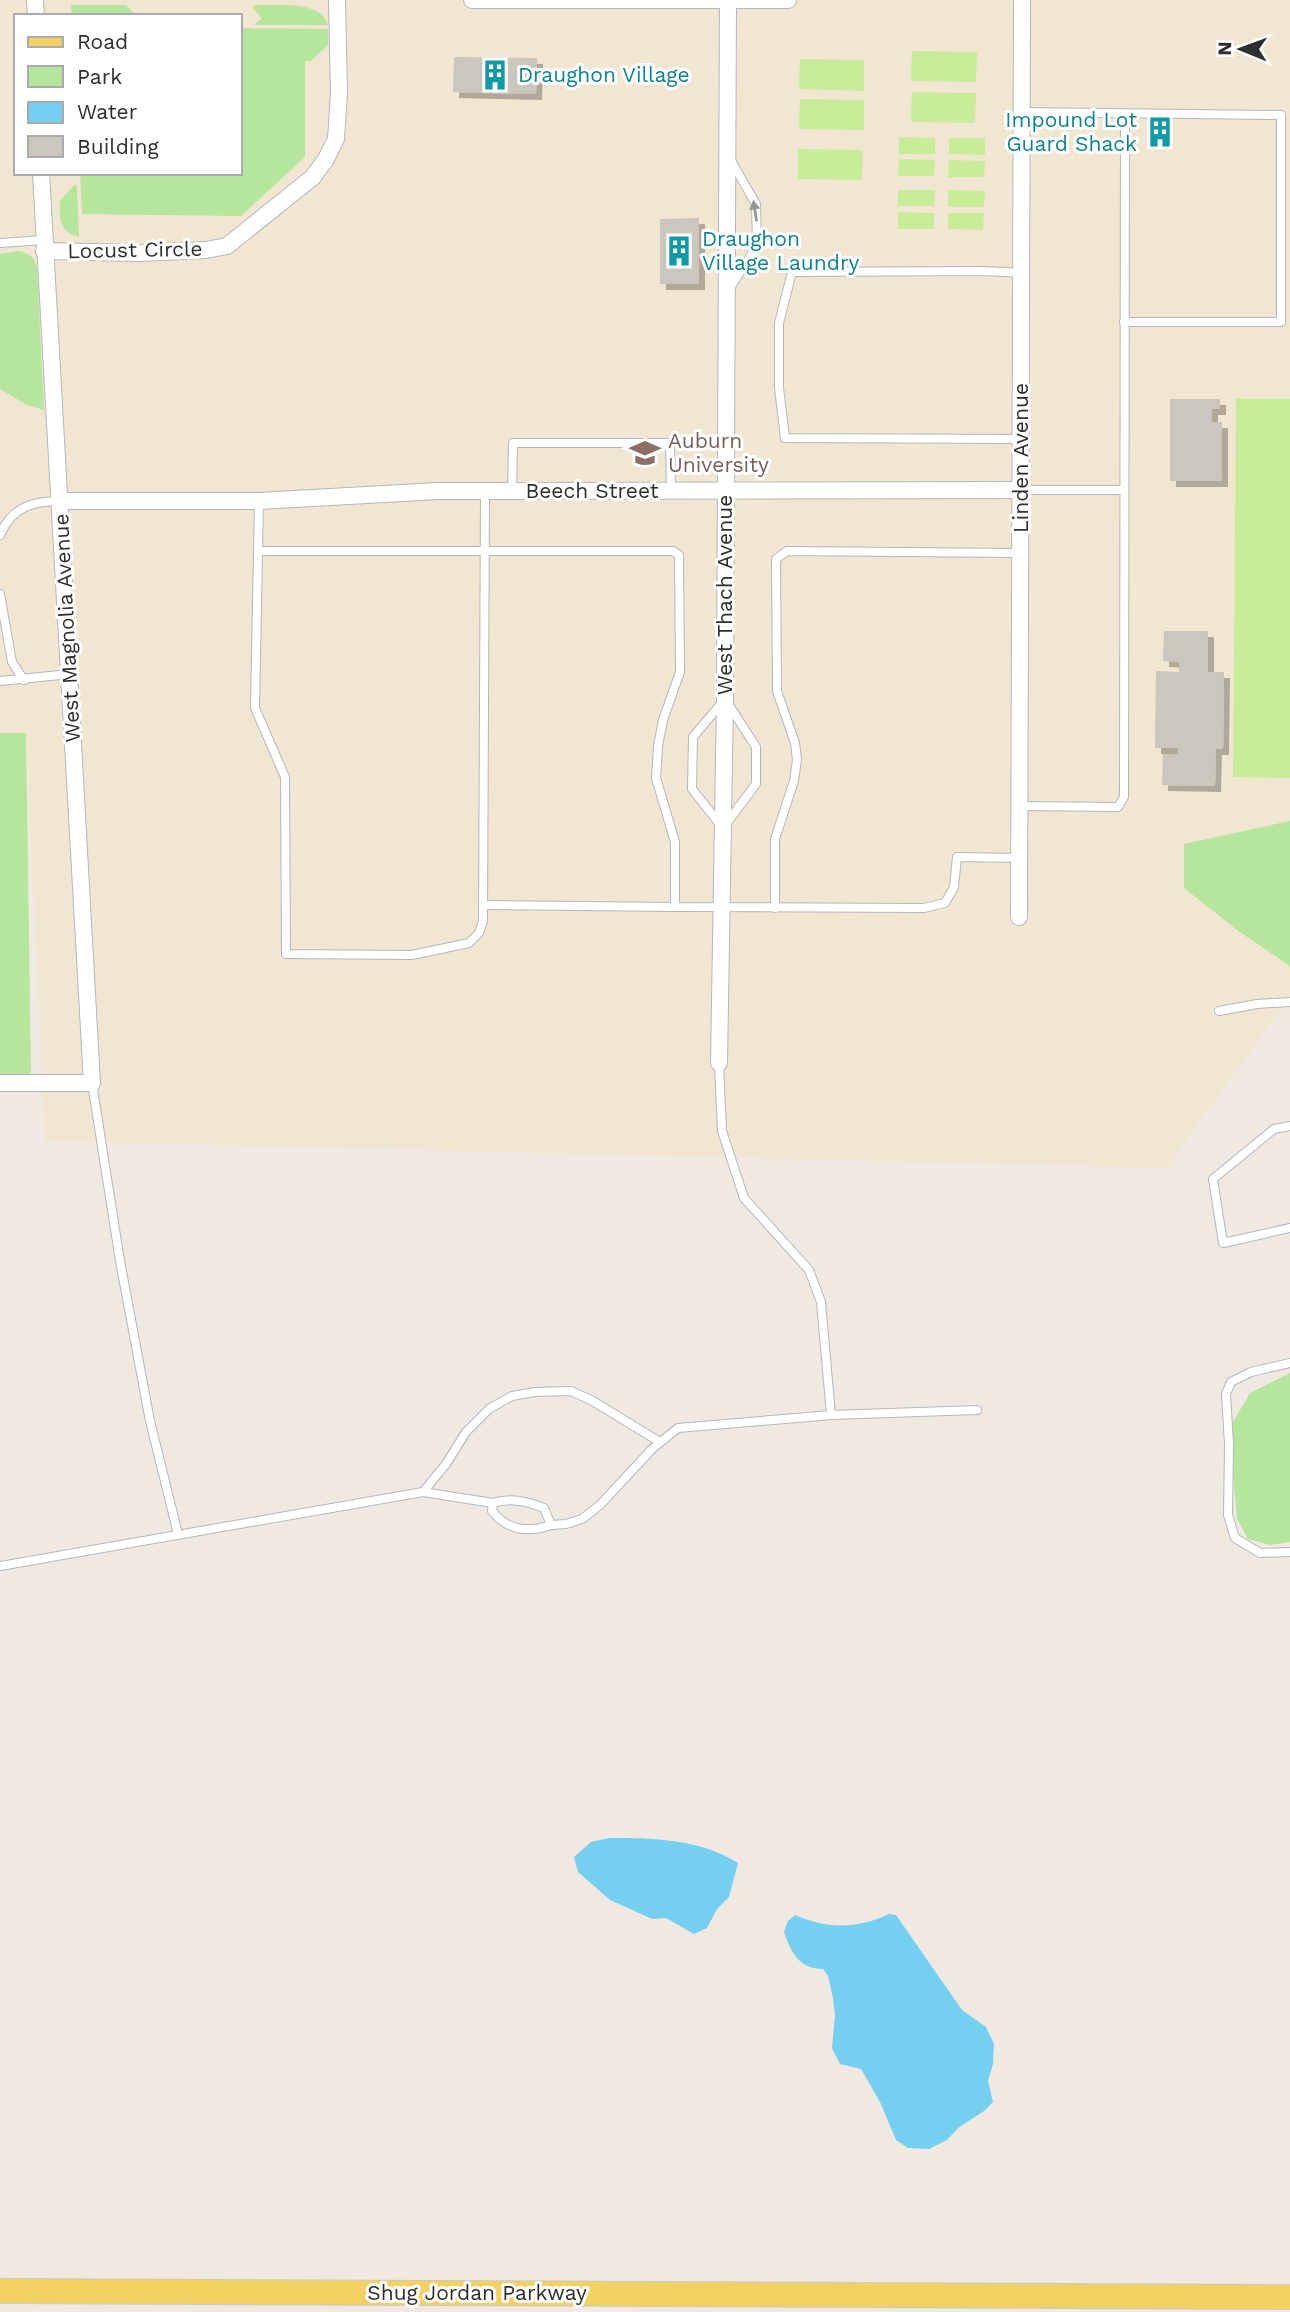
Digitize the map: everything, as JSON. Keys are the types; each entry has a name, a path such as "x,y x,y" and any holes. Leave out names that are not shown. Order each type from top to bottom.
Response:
{"main road":[{"name":"Shug Jordan Parkway","path":"0,2291 1290,2297"},
{"path":"951,2296 983,2312"},
{"path":"1114,2312 1120,2308 1166,2297"}],"street":[{"name":"Locust Circle","path":"44,246 153,252 206,250 227,246 313,177 326,159 335,139 339,94 337,0"},
{"path":"472,0 788,0"},
{"name":"Linden Avenue","path":"1020,917 1022,0"},
{"name":"West Thach Avenue","path":"719,1063 725,699 728,1"},
{"name":"West Magnolia Avenue","path":"41,175 92,1083"},
{"name":"Beech Street","path":"61,501 259,501 438,491 1020,489"},
{"path":"0,1083 92,1083"}],"lane":[{"path":"1022,112 1281,115 1281,322 1124,322"},
{"path":"1020,806 1118,807 1124,797 1125,114"},
{"path":"726,153 756,204 757,246 726,294"},
{"path":"0,243 44,246"},
{"path":"1021,439 785,438 779,388 779,323 792,272 1022,273"},
{"path":"512,492 513,443 670,443 671,491"},
{"name":"Beech Street","path":"1020,489 1123,490"},
{"path":"259,501 255,708 285,777 286,954 412,955 468,943 479,933 483,921 485,492"},
{"path":"0,535 6,522 19,510 45,501 61,501"},
{"path":"259,551 673,551 680,555 680,672 657,746 656,778 675,842 675,907"},
{"path":"775,908 775,839 794,780 797,760 795,743 777,691 776,559 787,551 1020,552"},
{"path":"0,594 12,662 24,680"},
{"path":"0,681 69,674"},
{"path":"725,699 756,747 756,784 723,828 692,789 693,737 725,699"},
{"path":"483,905 924,908 945,902 954,887 957,857 1020,858"},
{"path":"1219,1011 1257,1004 1290,1002"},
{"path":"719,1063 722,1130 744,1198 809,1270 821,1302 831,1415"},
{"path":"92,1083 147,1408 178,1534"},
{"path":"1290,1126 1274,1129 1213,1179 1223,1243 1290,1228"},
{"path":"1290,1363 1251,1372 1231,1382 1226,1394 1225,1410 1229,1444 1228,1515 1235,1538 1260,1553 1290,1552"},
{"path":"423,1492 446,1464 466,1432 489,1409 512,1396 570,1391 591,1400 660,1442"},
{"path":"493,1503 492,1511 500,1522 518,1529 537,1530 582,1519 660,1442 678,1428 831,1415 977,1410"},
{"path":"0,1566 423,1492 493,1503 503,1499 530,1502 544,1508 551,1525"}],"shaded area":[{"name":"Auburn University","path":"0,0 1290,0 1290,997 1166,1168 45,1141 26,734 0,733"}],"green space":[{"path":"71,5 126,5 134,14 72,14"},
{"path":"255,5 308,8 317,11 328,25 254,25 262,18 253,8"},
{"path":"242,28 328,29 328,45 311,61 305,61 305,157 241,216 82,214 80,175 242,175"},
{"path":"912,51 977,52 976,82 911,81"},
{"path":"800,59 864,60 864,91 799,89"},
{"path":"912,92 976,93 975,123 911,122"},
{"path":"800,99 864,100 864,130 799,129"},
{"path":"899,137 935,138 935,154 899,154"},
{"path":"949,138 985,138 985,155 949,154"},
{"path":"798,149 863,150 862,180 798,179"},
{"path":"899,159 935,160 934,176 898,176"},
{"path":"949,160 985,161 984,177 948,177"},
{"path":"74,185 77,186 79,237 64,228 60,213 60,201"},
{"path":"898,190 935,190 934,206 898,206"},
{"path":"948,190 985,191 984,207 948,207"},
{"path":"898,212 934,213 934,229 898,229"},
{"path":"948,213 984,213 983,230 948,229"},
{"path":"18,251 30,256 37,268 44,410 27,405 0,389 0,254"},
{"path":"1236,399 1290,399 1290,778 1233,777"},
{"path":"0,733 26,733 31,1075 0,1075"},
{"path":"1290,821 1290,966 1237,930 1184,888 1184,844"},
{"path":"1290,1373 1290,1542 1270,1545 1248,1539 1237,1519 1229,1429 1250,1393"}],"water":[{"path":"609,1838 676,1842 723,1855 738,1863 729,1897 717,1909 707,1928 694,1934 666,1918 652,1919 610,1900 578,1872 574,1857 591,1842"},
{"path":"889,1914 896,1915 962,2010 986,2027 994,2044 993,2064 988,2081 993,2102 958,2128 947,2140 929,2149 908,2148 896,2140 880,2102 861,2069 840,2064 832,2048 835,2015 828,1976 823,1969 808,1966 797,1958 784,1932 788,1921 795,1915 818,1923 854,1925"}],"building":[{"name":"Draughon Village","path":"455,58 536,59 535,93 454,91"},
{"name":"Draughon Village Laundry","path":"698,219 698,283 661,283 661,220"},
{"path":"1171,400 1219,400 1219,408 1211,408 1211,423 1221,423 1221,480 1171,480"},
{"path":"1165,632 1207,632 1207,673 1223,673 1222,748 1215,748 1214,785 1163,784 1164,755 1179,755 1179,747 1156,747 1157,672 1180,673 1180,661 1164,660"}],"place":[{"name":"Draughon Village","path":"495,75"},
{"name":"Impound Lot Guard Shack","path":"1160,132"},
{"name":"Draughon Village Laundry","path":"679,251"},
{"name":"Auburn University","path":"645,453"}]}
